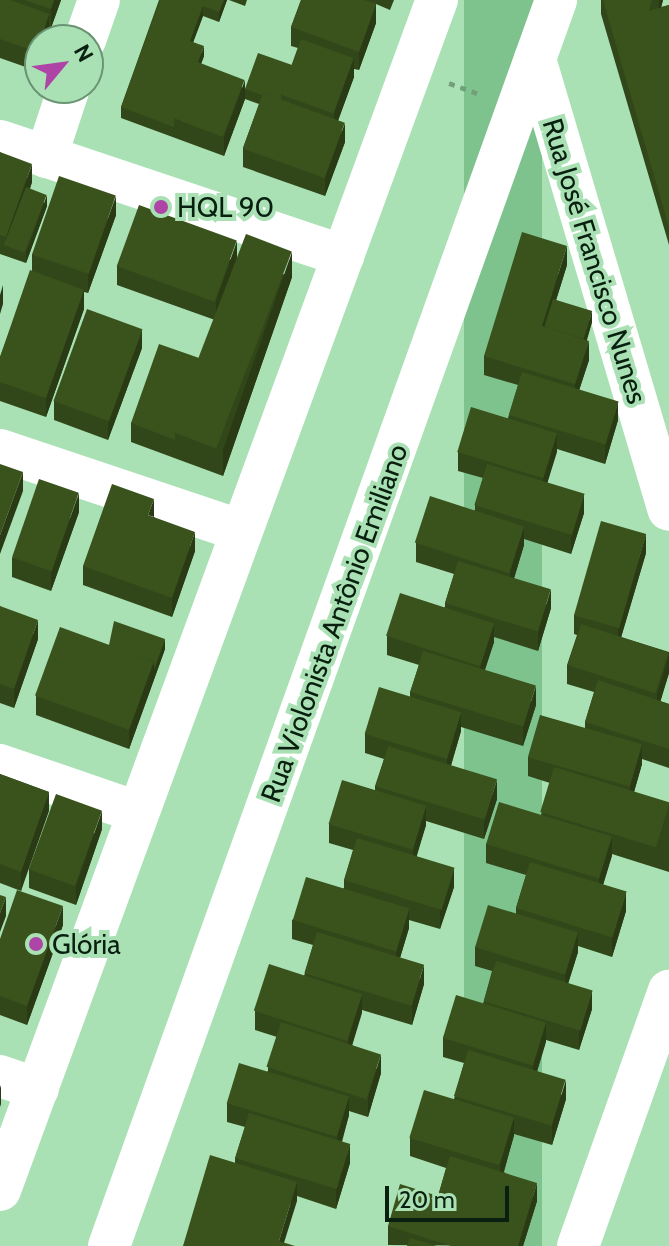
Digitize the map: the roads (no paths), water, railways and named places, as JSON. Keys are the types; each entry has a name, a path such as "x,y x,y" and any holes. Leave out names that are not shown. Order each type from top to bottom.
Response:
{"street":[{"path":"91,24 99,0"},
{"path":"0,1190 19,1083 134,811 414,71 437,0"},
{"name":"Rua Violonista Antônio Emiliano","path":"109,1246 556,0"},
{"name":"Rua José Francisco Nunes","path":"535,59 669,510"},
{"path":"46,157 64,104"},
{"path":"0,141 343,256"},
{"path":"0,450 239,530"},
{"path":"0,765 134,811"},
{"path":"578,1246 669,991"}],"place":[{"name":"HQL 90","path":"161,207"},
{"name":"Glória","path":"36,944"}]}
